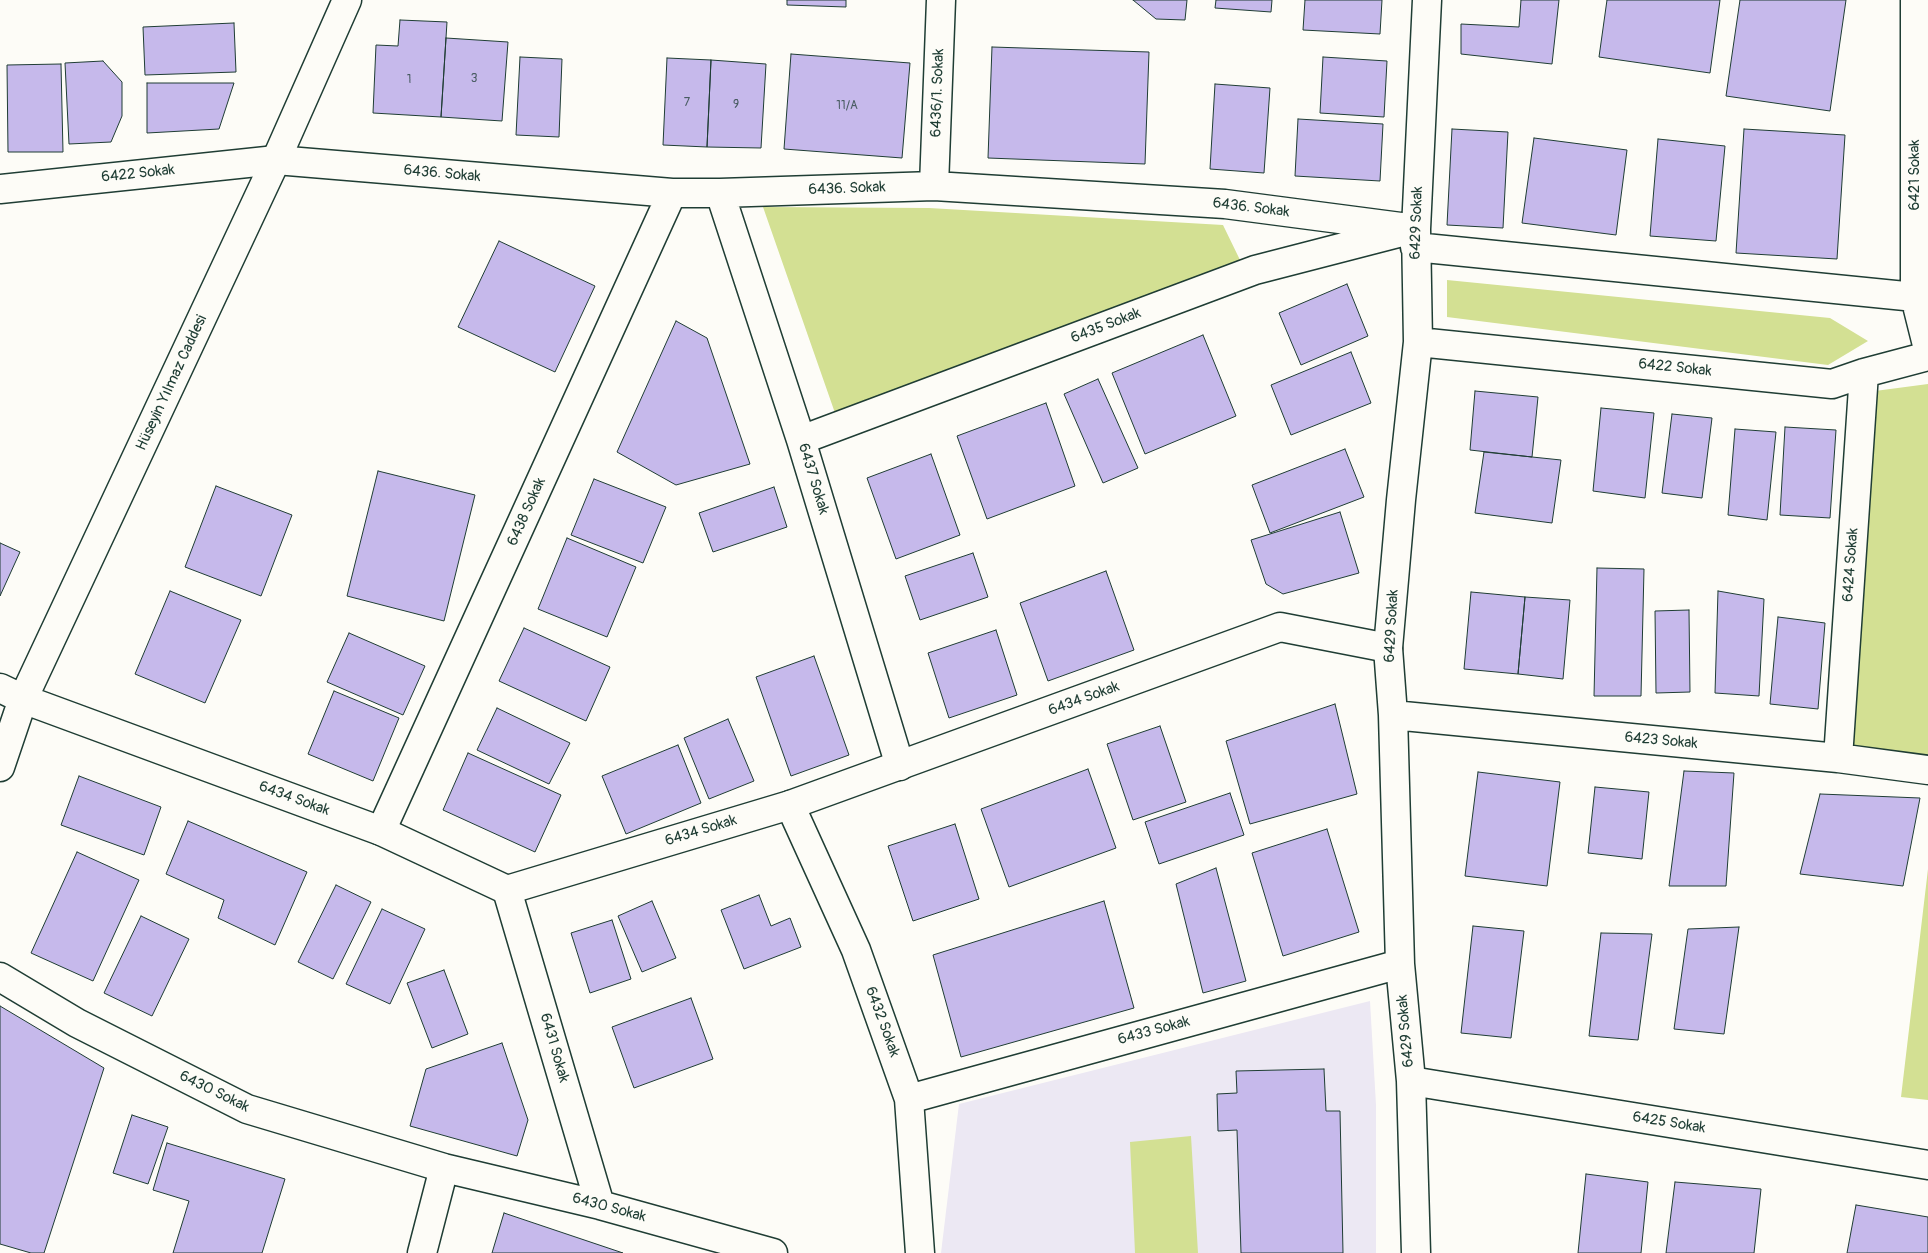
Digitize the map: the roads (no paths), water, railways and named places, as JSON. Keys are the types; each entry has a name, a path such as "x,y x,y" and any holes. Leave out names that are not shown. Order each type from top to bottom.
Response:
{"street":[{"name":"Hüseyin Yılmaz Caddesi","path":"0,767 11,694 276,160 347,0"},
{"name":"6436/1. Sokak","path":"934,186 941,0"},
{"name":"6429 Sokak","path":"1416,1253 1410,1080 1400,964 1393,715 1388,648 1401,500 1418,342 1416,238 1427,0"},
{"name":"6421 Sokak","path":"1915,0 1915,297 1928,349"},
{"name":"6422 Sokak","path":"0,189 276,160"},
{"name":"6436. Sokak","path":"276,160 672,193 934,186 1225,204 1416,238"},
{"name":"6438 Sokak","path":"381,830 672,193"},
{"name":"6437 Sokak","path":"720,193 801,440 900,766"},
{"path":"1416,238 1915,297"},
{"name":"6435 Sokak","path":"801,440 1255,270 1416,238"},
{"name":"6422 Sokak","path":"1418,342 1832,384 1864,373 1928,356"},
{"name":"6424 Sokak","path":"1838,758 1864,373"},
{"name":"6434 Sokak","path":"11,694 381,830 507,890 790,804 1280,628 1388,648"},
{"name":"6423 Sokak","path":"1393,715 1838,758 1928,770"},
{"name":"6432 Sokak","path":"790,804 856,950 909,1099 920,1253"},
{"name":"6431 Sokak","path":"507,890 600,1205"},
{"name":"6433 Sokak","path":"909,1099 1400,964"},
{"name":"6430 Sokak","path":"0,977 77,1023 247,1109 444,1168 600,1205 773,1253"},
{"name":"6425 Sokak","path":"1410,1080 1928,1165"},
{"path":"422,1253 444,1168"}]}
